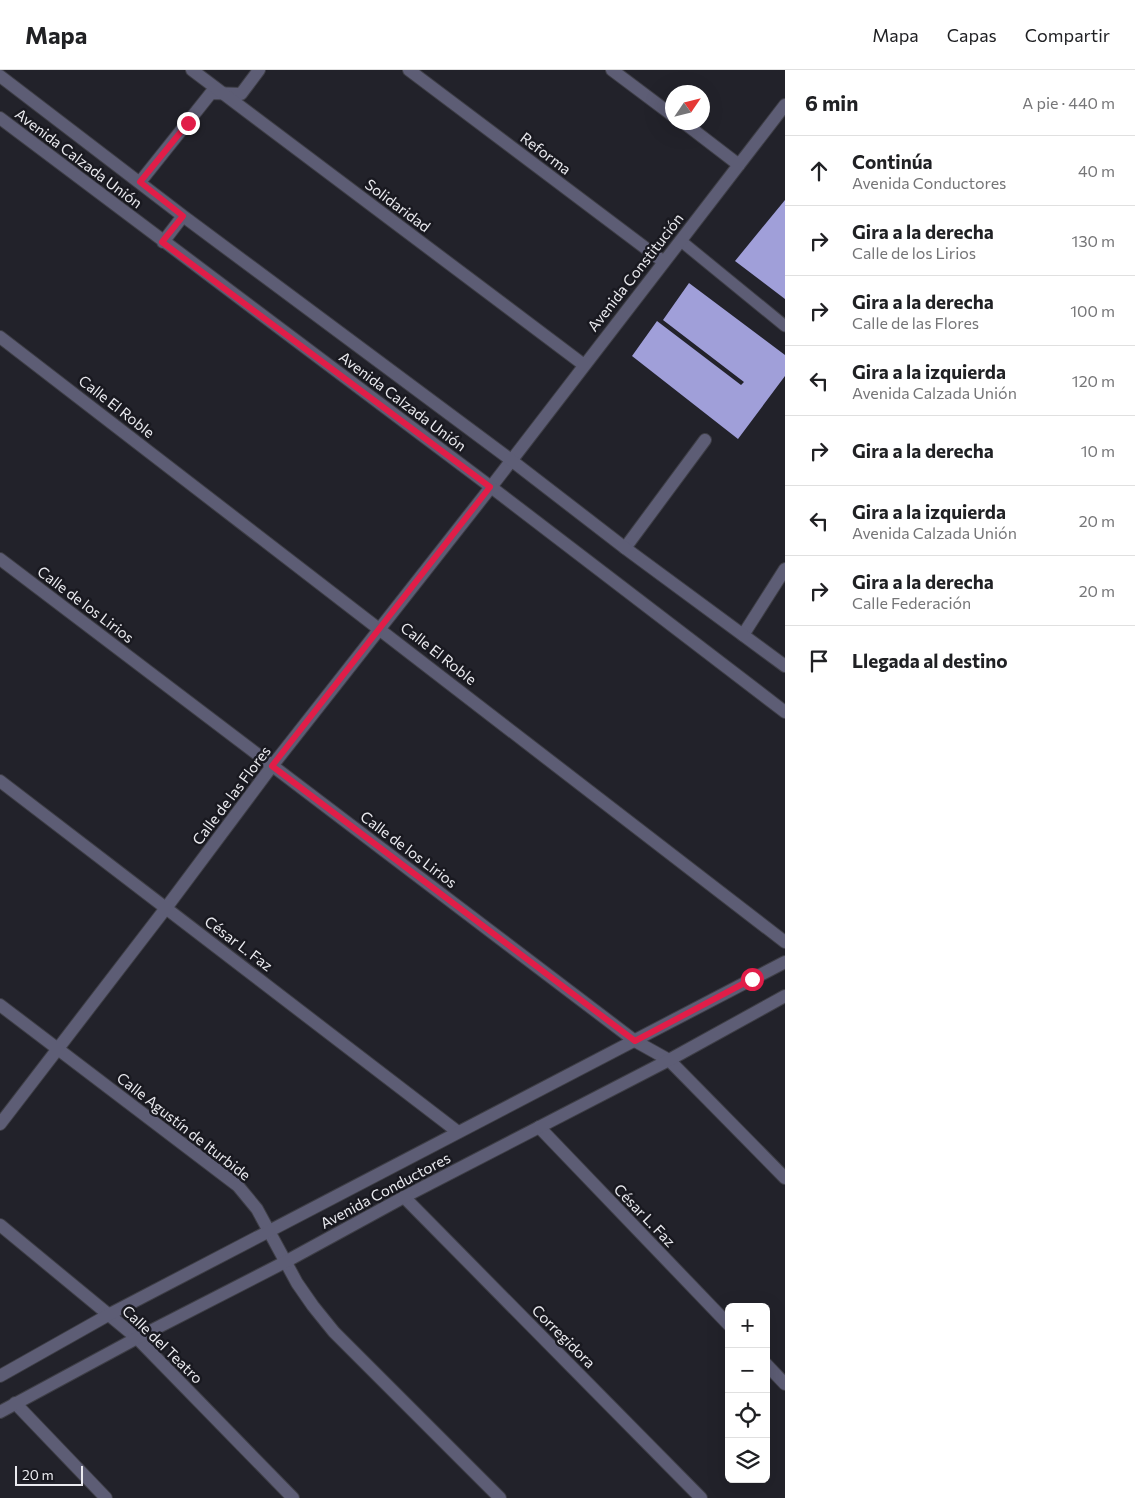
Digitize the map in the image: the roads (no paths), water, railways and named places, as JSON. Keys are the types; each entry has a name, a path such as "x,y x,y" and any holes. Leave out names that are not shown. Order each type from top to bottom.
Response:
{"street":[{"name":"Solidaridad","path":"192,70 584,365"},
{"path":"140,182 211,93 241,94 259,70"},
{"name":"Reforma","path":"409,70 664,262"},
{"path":"612,70 665,110"},
{"name":"Avenida Calzada Unión","path":"0,76 183,216 785,666"},
{"name":"Avenida Constitución","path":"490,487 785,105"},
{"name":"Avenida Calzada Unión","path":"0,118 785,712"},
{"path":"694,130 739,164"},
{"path":"162,242 183,216"},
{"name":"Calle El Roble","path":"0,336 785,942"},
{"path":"625,548 705,440"},
{"name":"Calle de las Flores","path":"0,1124 166,908 272,766 490,487"},
{"name":"Calle de los Lirios","path":"0,559 635,1041 669,1060 785,1178"},
{"path":"743,635 785,569"},
{"name":"César L. Faz","path":"0,781 458,1132"},
{"name":"Avenida Conductores","path":"0,1376 110,1314 785,962"},
{"name":"Avenida Conductores","path":"0,1412 404,1197 669,1060 785,996"},
{"name":"Calle Agustín de Iturbide","path":"0,1005 238,1186 257,1209 285,1262 313,1306 334,1332 500,1498"},
{"name":"César L. Faz","path":"539,1127 725,1321"},
{"name":"Corregidora","path":"404,1197 701,1498"},
{"name":"Calle del Teatro","path":"0,1225 137,1338 293,1498"},
{"path":"770,1368 785,1384"},
{"path":"15,1403 106,1498"}],"lane":[{"path":"681,241 785,326"}]}
